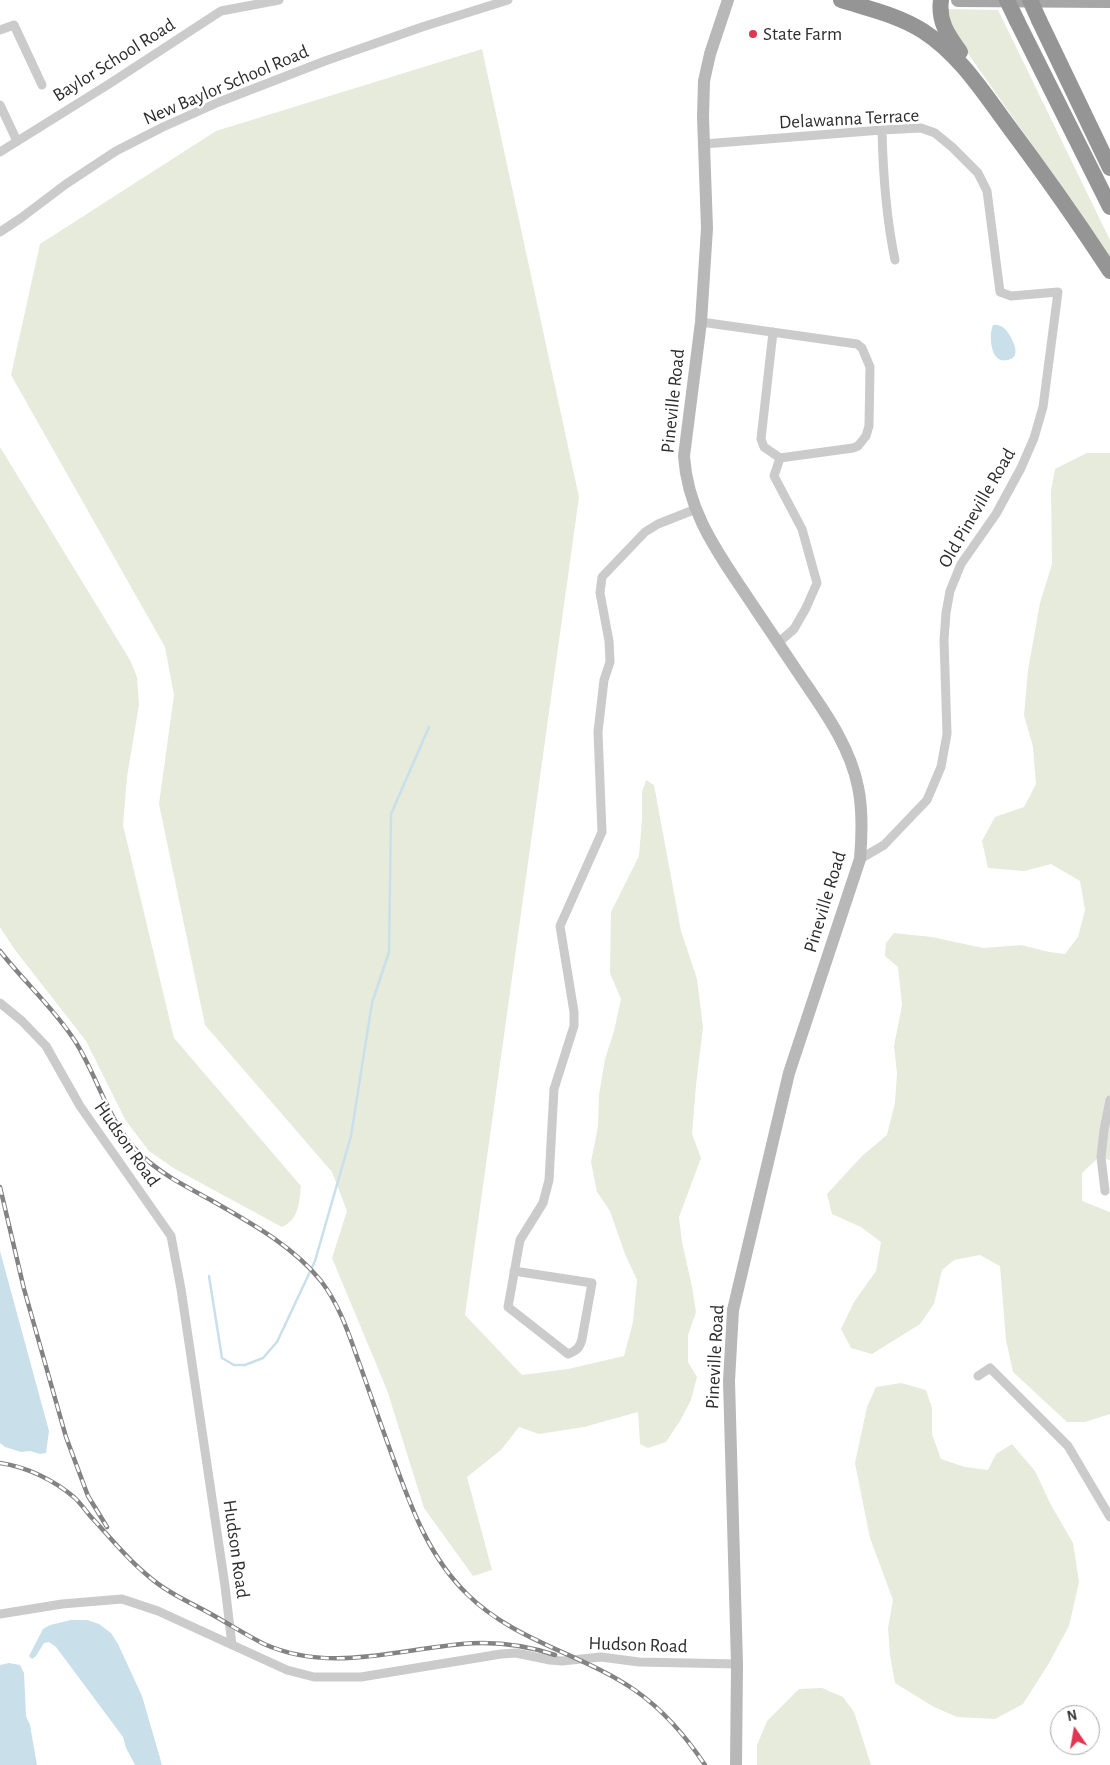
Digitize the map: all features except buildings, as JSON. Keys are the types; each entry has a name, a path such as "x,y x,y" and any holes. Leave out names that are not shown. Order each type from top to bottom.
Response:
{"highway":[{"path":"841,0 892,16 921,30 933,38 964,68 1070,211 1110,271"},
{"path":"941,0 941,18 945,31 1015,136"},
{"path":"1007,0 1110,207"},
{"path":"1030,0 1110,168"}],"main road":[{"name":"Pineville Road","path":"728,0 710,54 704,81 707,228 701,322 684,456 685,474 696,509 713,546 829,718 846,749 858,786 862,833 860,859 789,1073 734,1310 730,1381 737,1664 736,1765"},
{"path":"958,0 1110,1"}],"street":[{"name":"Baylor School Road","path":"0,152 221,11 279,0"},
{"name":"New Baylor School Road","path":"484,9 496,0"},
{"name":"New Baylor School Road","path":"0,232 66,184 116,151 163,127 235,96 326,61 422,27 508,0"},
{"path":"0,30 14,25 42,85"},
{"path":"0,105 17,141"},
{"name":"Delawanna Terrace","path":"704,144 921,128 935,133 952,146 978,173 987,191 1000,292 1011,296 1058,292"},
{"path":"882,130 887,219 895,260"},
{"name":"Old Pineville Road","path":"860,859 884,845 927,800 942,767 947,734 944,640 950,591 961,564 996,514 1021,468 1034,438 1043,407 1058,292"},
{"path":"701,322 773,332 857,344 862,348 870,367 869,426 866,436 858,446 836,451 780,458 764,447 761,439 773,332"},
{"path":"778,643 794,629 817,583 802,530 774,476 780,458"},
{"path":"514,1271 592,1283 582,1340 580,1347 574,1352 568,1354 556,1346 508,1307 514,1271 520,1240 543,1203 549,1180 554,1089 574,1026 574,1012 560,926 602,832 598,732 604,680 610,662 609,641 600,593 602,577 645,532 658,524 696,509"},
{"name":"Hudson Road","path":"0,1003 22,1021 46,1046 80,1106 170,1236 181,1289 232,1645 302,1675 336,1678 361,1677 516,1653 556,1661 601,1657 639,1662 737,1664"},
{"path":"1105,1191 1101,1157 1110,1100"},
{"path":"978,1376 990,1368 1068,1446 1110,1517"},
{"path":"0,1614 62,1604 122,1599 158,1611 232,1645"}],"shaded area":[{"path":"944,9 998,10 1110,240 1110,256 948,25"},
{"path":"482,49 579,497 465,1315 522,1375 568,1369 624,1356 633,1322 637,1280 625,1254 610,1211 597,1192 591,1162 598,1126 599,1095 605,1059 621,999 610,973 611,912 639,856 642,792 646,780 654,785 681,931 697,979 703,1027 692,1134 701,1158 679,1217 696,1312 688,1335 688,1362 697,1377 691,1400 666,1442 648,1448 640,1444 638,1412 584,1427 539,1434 519,1427 501,1450 467,1477 492,1570 473,1576 424,1508 387,1390 332,1258 347,1211 332,1172 205,1025 159,804 174,695 165,647 11,375 40,244 216,131"},
{"path":"0,447 130,660 137,677 139,705 127,777 123,825 174,1038 301,1186 299,1205 295,1215 288,1224 282,1227 175,1169 149,1151 126,1121 86,1041 15,950 0,927"},
{"path":"1087,453 1110,453 1110,1160 1099,1157 1082,1173 1082,1201 1110,1212 1110,1414 1085,1422 1067,1422 1013,1372 1006,1340 1000,1266 980,1255 954,1260 942,1270 934,1304 920,1324 872,1354 851,1348 841,1329 854,1302 876,1271 881,1242 861,1227 832,1214 827,1194 862,1156 887,1135 895,1103 897,1073 894,1046 902,1005 898,967 885,956 886,943 894,933 932,937 983,948 1021,945 1065,954 1078,937 1085,910 1080,881 1051,864 1024,871 988,868 982,841 995,817 1024,807 1036,784 1033,747 1024,715 1028,670 1040,603 1052,564 1051,491 1055,469"},
{"path":"901,1383 926,1390 932,1408 932,1434 941,1459 965,1467 988,1470 996,1454 1012,1444 1035,1471 1051,1505 1073,1543 1079,1582 1069,1626 1049,1663 1023,1704 995,1719 957,1717 934,1707 895,1683 888,1628 893,1600 870,1538 855,1463 867,1407 876,1387"},
{"path":"822,1688 843,1697 854,1712 871,1765 757,1765 757,1745 767,1721 799,1689"}],"water":[{"path":"993,325 998,325 1006,330 1015,348 1015,356 1008,360 997,358 993,350 991,339"},
{"path":"0,1251 49,1431 46,1453 21,1452 5,1447 0,1443"},
{"path":"71,1620 87,1620 99,1624 111,1633 118,1644 142,1696 162,1765 135,1765 126,1748 123,1737 56,1647 49,1642 44,1643 36,1656 32,1659 29,1656 43,1629 50,1625"},
{"path":"9,1663 20,1665 24,1673 26,1716 30,1725 37,1765 0,1765 0,1665"}],"waterway":[{"path":"209,1276 222,1358 234,1365 245,1365 263,1358 277,1342 315,1261 351,1136 372,1003 389,952 391,814 429,727"}],"railway":[{"path":"0,951 67,1029 83,1055 119,1127 139,1153 172,1179 269,1235 297,1256 321,1281 334,1301 353,1345 415,1516 432,1549 454,1580 467,1594 506,1624 527,1636 594,1667 636,1691 674,1725 705,1765"},
{"path":"0,1187 24,1289 66,1437 88,1496 107,1527"},
{"path":"0,1463 30,1471 67,1491 132,1562 162,1587 257,1641 288,1653 313,1657 362,1657 462,1644 486,1643 521,1646 555,1655"}],"place":[{"name":"State Farm","path":"753,34"}]}
